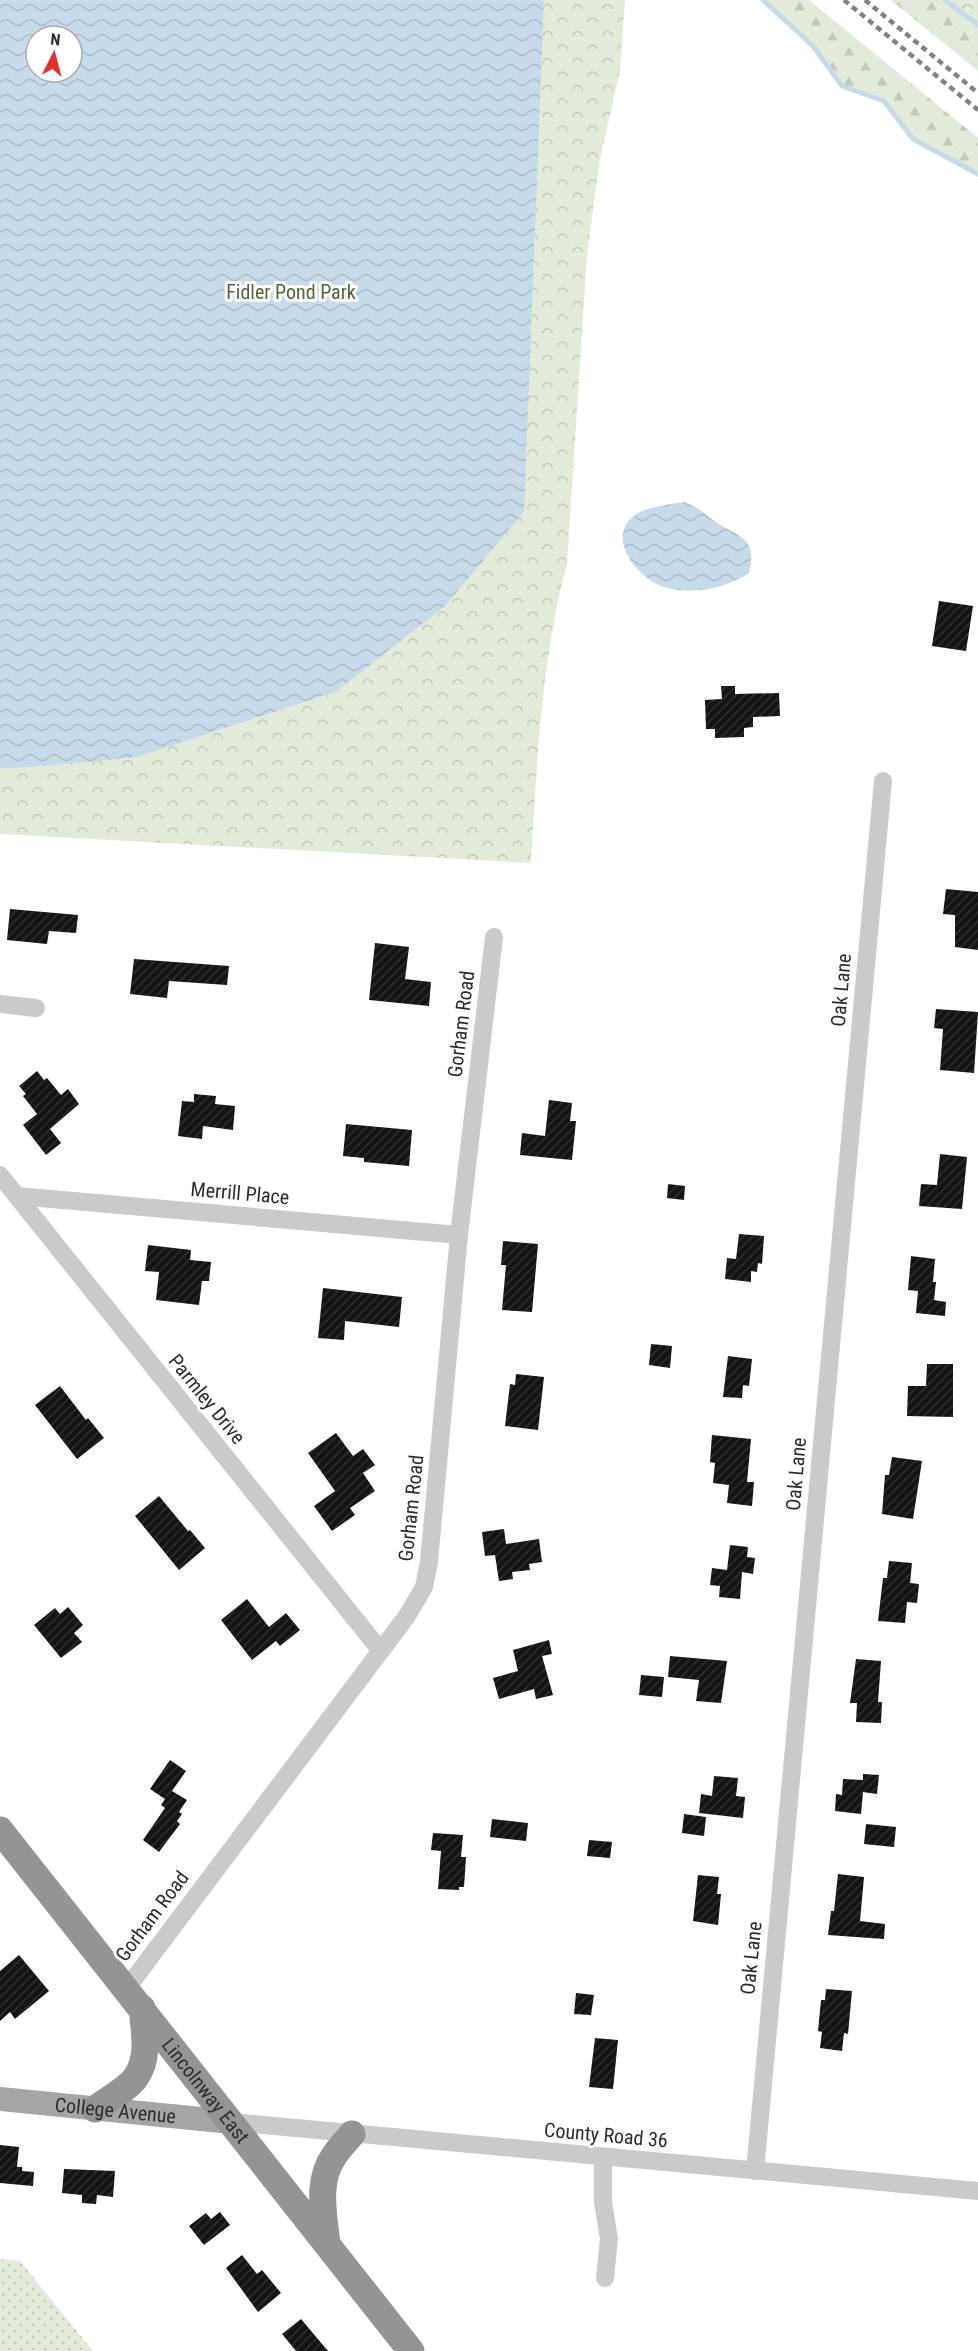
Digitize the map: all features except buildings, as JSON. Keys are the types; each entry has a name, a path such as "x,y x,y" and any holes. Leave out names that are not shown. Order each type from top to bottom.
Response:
{"highway":[{"name":"Lincolnway East","path":"0,1830 411,2351"},
{"path":"95,2109 135,2079 142,2066 145,2047 134,1998"},
{"path":"327,2244 322,2193 326,2173 333,2157 352,2134"}],"main road":[{"name":"College Avenue","path":"0,2099 231,2122"}],"street":[{"name":"Oak Lane","path":"754,2171 883,781"},
{"name":"Gorham Road","path":"134,1998 416,1602 424,1587 459,1235 494,937"},
{"path":"0,1004 36,1008"},
{"name":"Parmley Drive","path":"0,1175 380,1650"},
{"name":"Merrill Place","path":"17,1196 459,1235"},
{"name":"County Road 36","path":"231,2122 978,2191"},
{"path":"603,2157 603,2202 609,2239 604,2278"}],"green space":[{"name":"Fidler Pond Park","path":"0,0 625,0 620,71 600,158 587,255 567,564 551,637 546,675 538,750 531,863 0,834"},
{"path":"763,0 809,0 978,138 978,174 913,139 884,101 842,86 813,46"},
{"path":"891,0 945,0 978,25 978,71"},
{"path":"945,0 978,0 978,25"},
{"path":"0,2259 20,2261 93,2351 0,2351"}],"water":[{"name":"Fidler Pond Park","path":"0,0 544,0 524,512 445,606 337,691 137,757 0,768"},
{"path":"684,502 742,537 750,547 749,573 718,587 695,590 661,586 642,574 627,555 623,544 626,524 639,512"}],"waterway":[{"path":"763,0 813,46 842,86 884,101 913,139 978,174"},
{"path":"945,0 978,25"}],"railway":[{"path":"844,0 978,110"},
{"path":"865,0 978,93"}]}
